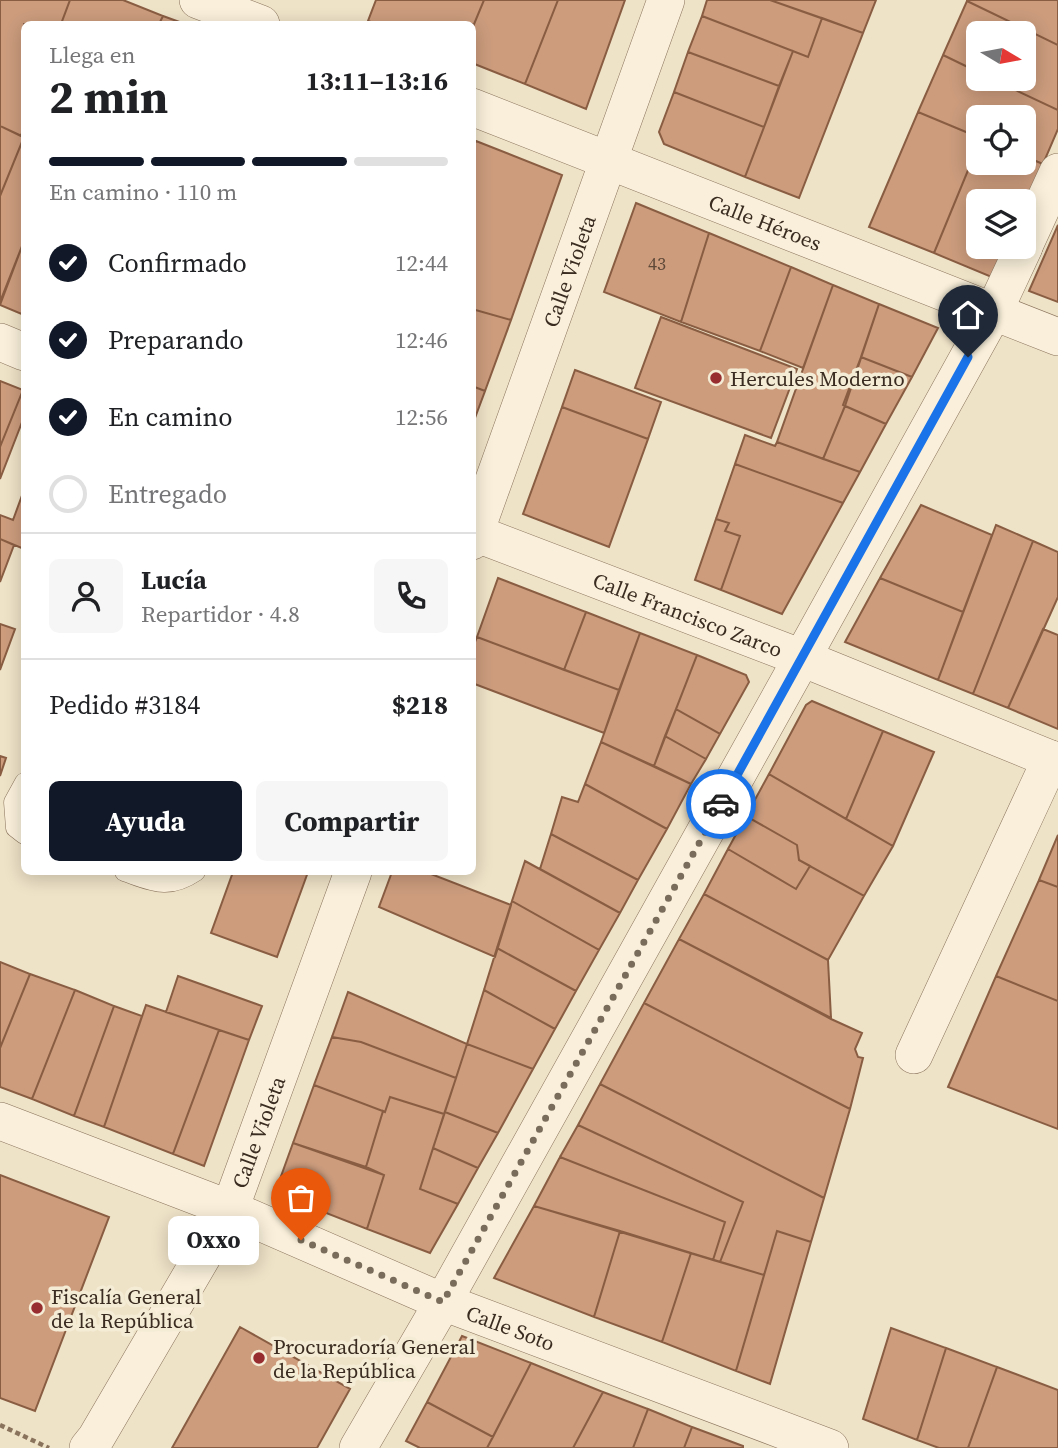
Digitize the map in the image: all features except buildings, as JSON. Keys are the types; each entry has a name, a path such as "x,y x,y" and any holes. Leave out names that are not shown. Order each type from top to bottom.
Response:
{"street":[{"path":"198,0 253,21"},
{"name":"Calle Violeta","path":"476,527 666,0"},
{"name":"Calle Héroes","path":"476,109 1058,337"},
{"path":"1036,221 1058,172"},
{"path":"358,1448 443,1302 802,658 994,311 1018,259"},
{"path":"0,342 21,351"},
{"name":"Calle Francisco Zarco","path":"476,536 802,658 1054,761"},
{"path":"914,1055 1054,761"},
{"name":"Calle Violeta","path":"88,1448 230,1209 352,875"},
{"name":"Calle Soto","path":"0,1121 230,1209 443,1302 830,1448"}],"lane":[{"path":"21,787 13,802 15,828 21,833"},
{"path":"133,875 160,884 182,881 191,875"}],"path":[{"path":"0,1425 49,1448"}],"way so far":[{"path":"301,1240 443,1302 721,804"}],"place":[{"name":"Hercules Moderno","path":"716,378"},
{"name":"Oxxo","path":"301,1240"},
{"name":"Fiscalía General de la República","path":"37,1308"},
{"name":"Procuradoría General de la República","path":"259,1358"}],"route":[{"path":"721,804 968,357"}]}
